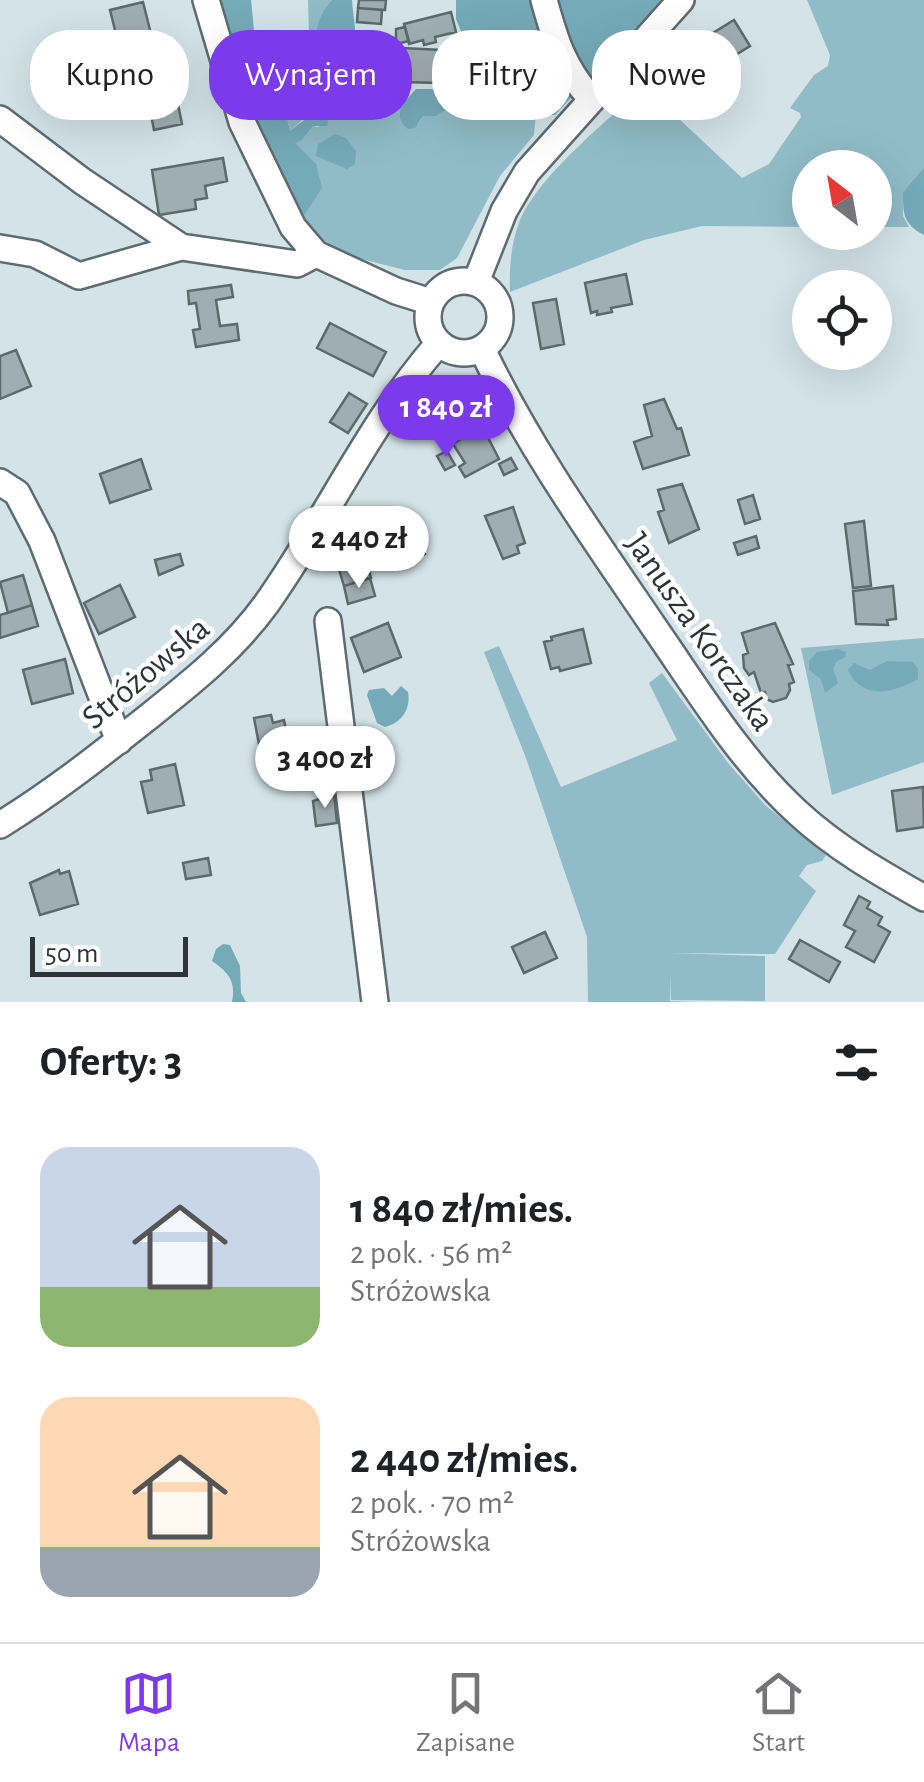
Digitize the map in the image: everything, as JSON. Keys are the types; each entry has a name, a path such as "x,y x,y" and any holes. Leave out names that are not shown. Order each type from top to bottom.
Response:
{"street":[{"path":"206,0 242,122 293,227 316,254 396,291 430,302"},
{"path":"544,0 570,76 591,99"},
{"path":"476,282 504,211 527,172 682,0"},
{"path":"0,119 181,248"},
{"path":"0,248 36,254 78,276 181,248 297,264 316,254"},
{"path":"458,281 476,282 490,291 499,305 501,322 495,338 482,349 460,354 438,344 428,324 430,302 442,288 458,281"},
{"name":"Stróżowska","path":"0,825 45,797 191,684 243,633 307,544 392,402 438,344"},
{"name":"Janusza Korczaka","path":"482,349 514,435 764,779 820,832 864,864 924,898"},
{"path":"0,482 17,493 42,540 119,740"},
{"path":"328,622 375,1002"}],"shaded area":[{"path":"219,0 251,0 254,30 226,30"},
{"path":"308,0 332,0 319,30 309,30"},
{"path":"332,0 352,0 354,30 317,30"},
{"path":"456,0 534,0 537,30 460,30"},
{"path":"543,0 662,0 634,30 592,30 592,75 572,97 572,30 548,30"},
{"path":"807,0 924,0 924,167 903,192 903,216 909,227 892,227 892,150 792,150 792,227 702,226 644,240 510,292 514,239 528,205 557,168 607,120 680,120 742,178 769,164 801,117 790,108 814,75 828,66 830,55"},
{"path":"416,89 432,89 432,116 423,116 415,128 408,129 401,120 412,120 412,93"},
{"path":"432,113 432,120 535,120 534,135 500,176 457,258 440,270 405,270 321,247 294,215 295,142 303,139 313,126 329,120 412,117 418,124 423,116"},
{"path":"246,120 288,120 290,131 304,120 329,120 327,126 313,126 295,143 316,164 322,188 305,214 294,215"},
{"path":"288,120 302,120 290,131"},
{"path":"335,134 346,138 356,151 355,164 347,169 316,156 318,144"},
{"path":"924,167 924,235 906,218 903,192"},
{"path":"924,638 924,762 832,795 801,648"},
{"path":"499,646 561,787 677,740 649,683 662,673 728,763 765,805 826,855 822,861 807,865 799,876 816,891 775,954 671,953 765,956 765,1001 671,1000 671,975 670,1001 693,1002 588,1002 587,937 526,758 484,652"},
{"path":"817,652 846,652 833,669 838,683 825,693 821,679 809,670 809,661"},
{"path":"887,661 913,662 918,679 899,688 870,690 854,680 848,670 854,663 870,670"},
{"path":"401,686 408,692 404,714 385,727 377,723 367,695 369,690 384,688 392,696"},
{"path":"230,945 240,966 241,993 246,1002 232,1002 230,978 212,961 216,949"}],"building":[{"path":"359,0 386,0 385,10 358,8"},
{"path":"143,2 150,30 115,30 110,10"},
{"path":"358,8 382,10 381,24 357,22"},
{"path":"451,12 456,30 432,30 432,43 424,45 423,40 412,43 412,30 406,30 404,24"},
{"path":"734,20 740,30 718,30"},
{"path":"741,31 750,46 741,52"},
{"path":"412,48 432,50 432,83 412,82"},
{"path":"152,120 181,120 182,124 154,130"},
{"path":"223,158 227,181 205,186 207,198 195,200 196,209 159,215 152,170"},
{"path":"626,274 632,304 611,308 612,312 591,313 585,283"},
{"path":"231,285 233,297 216,300 220,326 237,324 239,340 196,347 193,330 200,329 196,303 189,304 188,291"},
{"path":"556,299 564,344 541,349 533,303"},
{"path":"330,323 386,352 373,376 317,348"},
{"path":"16,350 31,386 0,399 0,356"},
{"path":"349,393 367,404 348,433 330,422"},
{"path":"664,399 677,429 681,428 689,455 643,469 634,442 652,436 644,405"},
{"path":"482,426 499,459 465,477 459,467 465,463 453,444"},
{"path":"447,451 455,465 445,470 437,456"},
{"path":"511,458 517,469 504,475 499,464"},
{"path":"141,459 151,489 110,503 100,474"},
{"path":"682,484 699,529 669,543 658,512 664,510 658,490"},
{"path":"753,495 760,519 745,524 738,500"},
{"path":"513,507 525,543 517,546 519,553 503,559 485,516"},
{"path":"409,511 423,538 419,540 425,554 403,564 397,551 387,556 374,528"},
{"path":"864,521 871,586 853,588 845,524"},
{"path":"756,536 759,548 738,555 734,543"},
{"path":"360,538 371,578 344,586 332,546"},
{"path":"180,554 183,565 159,575 155,560"},
{"path":"23,575 32,605 8,613 0,582"},
{"path":"370,578 375,596 348,604 344,586"},
{"path":"120,585 135,617 99,634 84,603"},
{"path":"893,586 896,619 887,620 888,625 856,624 853,591"},
{"path":"32,605 38,626 0,638 0,615"},
{"path":"388,623 401,657 364,672 351,638"},
{"path":"775,623 793,664 788,665 794,682 789,684 786,698 773,702 766,699 765,692 761,693 754,672 749,675 744,668 743,655 748,653 742,633"},
{"path":"583,629 591,663 560,671 559,667 551,669 544,642"},
{"path":"65,659 73,693 32,704 23,670"},
{"path":"271,715 273,723 284,720 290,749 261,755 254,718"},
{"path":"281,751 283,763 264,767 261,755"},
{"path":"330,762 333,786 309,784 307,766"},
{"path":"175,764 184,805 148,813 141,782 152,780 150,770"},
{"path":"923,787 924,827 897,831 892,791"},
{"path":"334,794 337,823 316,826 313,801"},
{"path":"208,858 211,875 186,879 183,863"},
{"path":"59,870 60,874 69,871 78,904 40,915 30,883"},
{"path":"859,896 870,902 867,908 882,917 878,925 890,932 874,962 846,947 855,931 844,925"},
{"path":"545,932 557,958 524,973 512,947"},
{"path":"800,940 840,962 829,982 789,959"}]}
